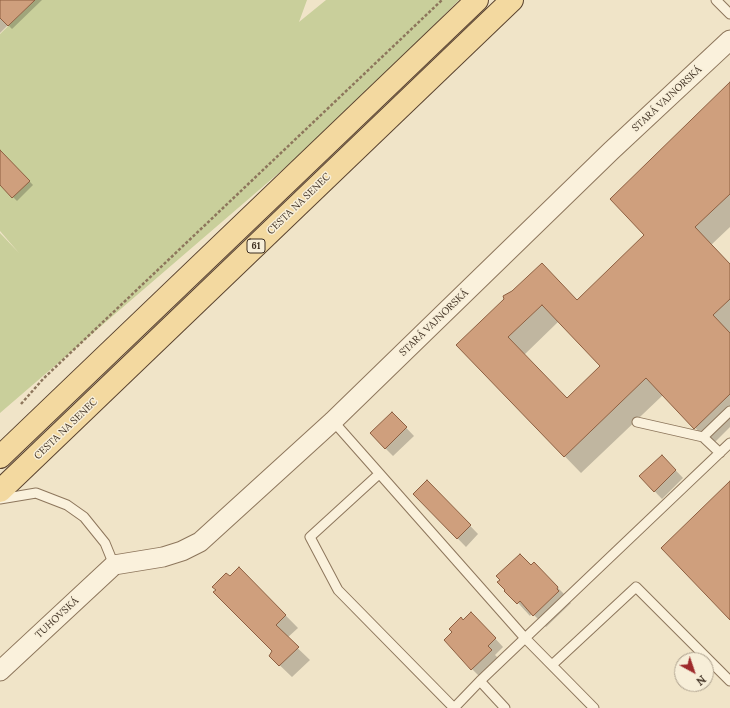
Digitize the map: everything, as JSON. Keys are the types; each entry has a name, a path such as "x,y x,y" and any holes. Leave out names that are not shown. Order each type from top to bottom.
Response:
{"main road":[{"name":"61","path":"2,452 477,0"},
{"name":"CESTA NA SENEC","path":"0,492 512,0"}],"street":[{"name":"STARÁ VAJNORSKÁ","path":"114,565 163,557 182,551 200,542 333,421 611,151 730,40"},
{"name":"TUHOVSKÁ","path":"0,671 114,565"}],"lane":[{"path":"716,0 730,14"},
{"path":"703,437 730,410"},
{"path":"333,421 524,637 594,708"},
{"path":"637,422 703,437 720,453"},
{"path":"380,474 310,537 338,590 454,708 524,637 730,443"},
{"path":"0,499 36,493 67,505 84,517 105,543 114,565"},
{"path":"552,665 636,587 730,681"},
{"path":"480,681 505,708"}],"path":[{"path":"20,406 44,378 442,0"}],"green space":[{"path":"35,0 307,0 299,22 326,0 459,0 331,128 0,413 0,233 19,253 0,231 0,34"}],"building":[{"path":"0,0 35,0 8,26 0,18"},
{"path":"730,82 730,194 695,227 730,264 730,299 713,315 730,333 730,394 694,429 646,378 564,457 456,345 504,299 503,296 512,291 542,263 577,300 644,235 610,199","holes":["542,305 600,366 567,398 508,337"]},
{"path":"0,150 30,181 12,198 0,185"},
{"path":"392,412 407,427 385,449 370,433"},
{"path":"662,455 676,470 654,492 639,476"},
{"path":"427,480 471,525 457,539 413,494"},
{"path":"730,481 730,620 661,548"},
{"path":"520,554 531,565 534,562 558,587 557,589 559,591 533,616 520,601 517,604 497,582 500,580 496,576"},
{"path":"239,567 286,615 276,625 299,647 279,666 269,656 272,651 213,592 216,590 212,587 226,573 230,576"},
{"path":"471,612 496,638 488,646 492,650 471,670 444,640 452,632 449,629 461,617 463,620"}]}
